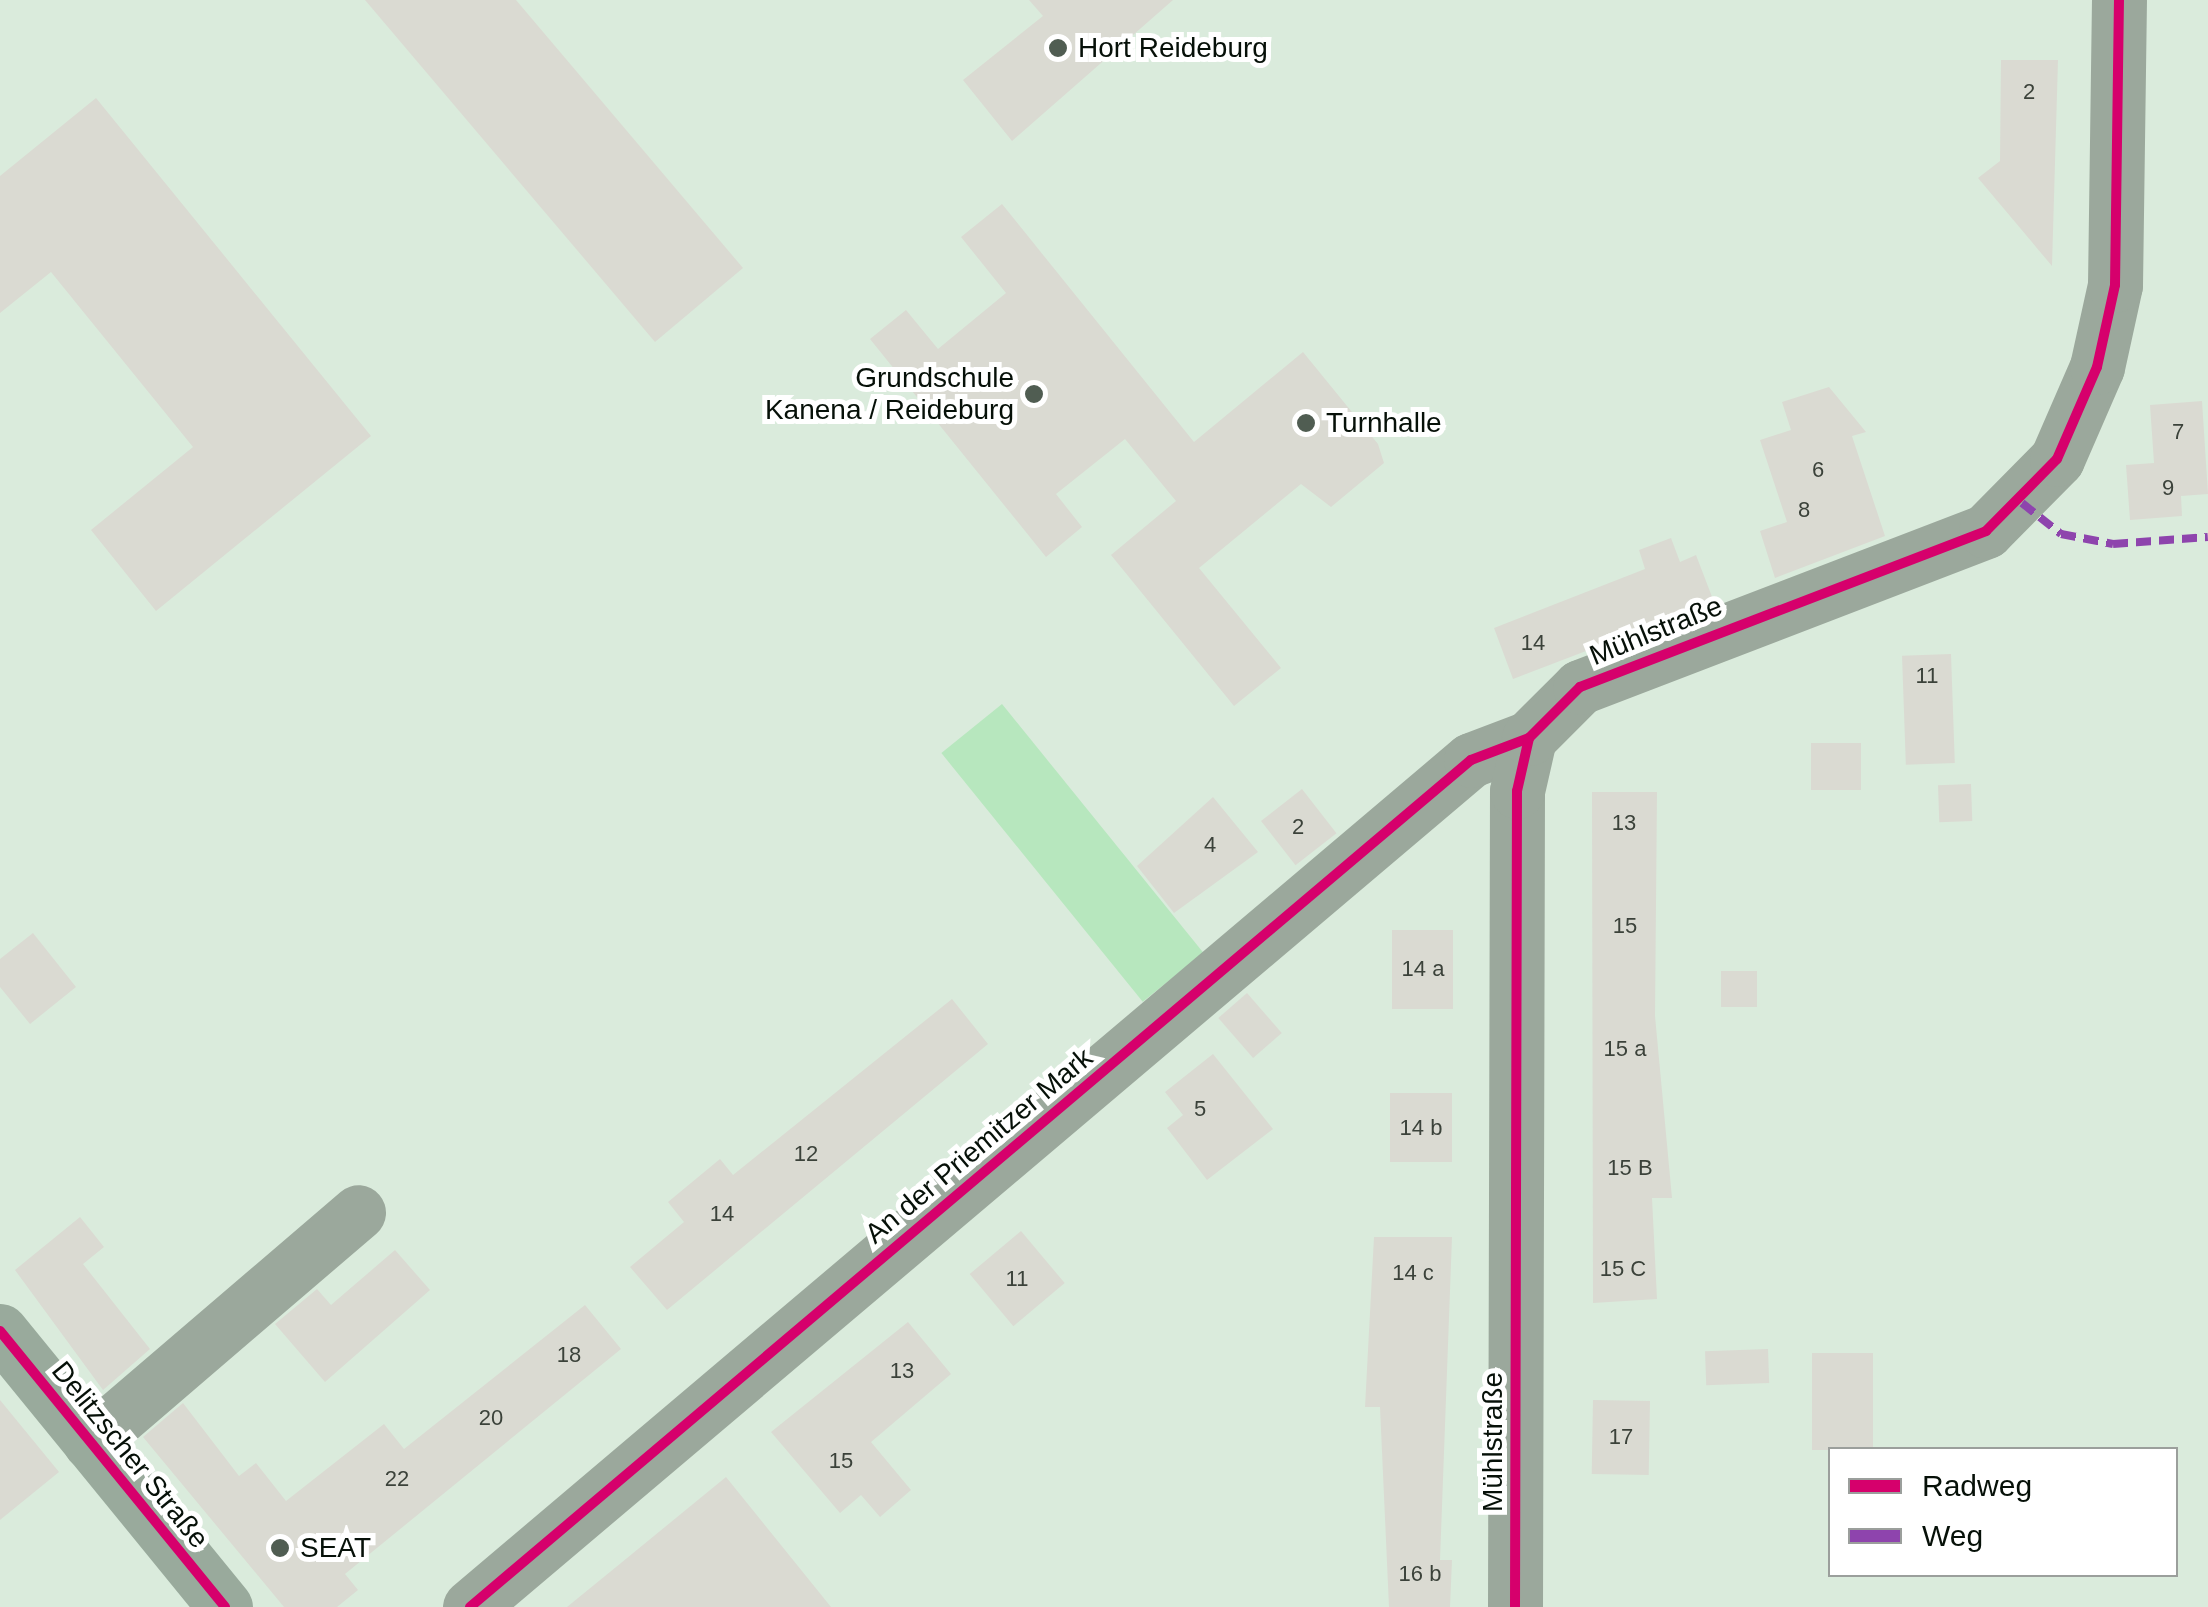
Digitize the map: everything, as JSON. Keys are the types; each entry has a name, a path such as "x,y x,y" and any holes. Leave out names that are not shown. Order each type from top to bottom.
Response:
{"main road":[{"name":"Delitzscher Straße","path":"0,1331 225,1607"}],"street":[{"name":"Mühlstraße","path":"1515,1607 1516,790 1528,738 1580,687 1986,531 2045,474 2082,409 2115,285 2119,0"},
{"name":"An der Priemitzer Mark","path":"470,1607 1471,760 1528,738"},
{"path":"90,1442 358,1212"}],"green space":[{"path":"1002,704 1203,953 1143,1002 941,753"}],"building":[{"path":"365,0 516,0 743,268 655,342"},
{"name":"Hort Reideburg","path":"1029,0 1173,0 1012,141 963,80 1043,16"},
{"path":"2001,60 2058,60 2052,266 1978,178 2000,161"},
{"path":"96,98 371,436 156,611 91,530 193,447 51,272 0,313 0,176"},
{"path":"1002,204 1194,442 1303,352 1378,444 1384,463 1331,507 1301,484 1199,568 1281,668 1234,706 1111,555 1176,501 1125,439 1056,494 1082,527 1046,557 870,339 906,310 938,349 1006,293 961,237"},
{"path":"1829,387 1866,432 1852,436 1885,536 1775,578 1760,531 1787,522 1760,440 1791,430 1782,402"},
{"path":"2202,401 2208,494 2181,496 2182,516 2130,520 2126,465 2154,463 2150,405"},
{"path":"1671,538 1680,562 1696,555 1714,602 1513,679 1494,628 1645,569 1639,550"},
{"path":"1951,654 1955,763 1906,765 1902,656"},
{"path":"1811,743 1861,743 1861,790 1811,790"},
{"path":"1971,784 1972,821 1939,822 1938,785"},
{"path":"1302,789 1336,833 1296,865 1261,821"},
{"path":"1592,792 1657,792 1655,1016 1672,1198 1652,1198 1657,1299 1593,1303"},
{"path":"1213,797 1258,852 1174,913 1137,866"},
{"path":"1392,930 1453,930 1453,1009 1392,1009"},
{"path":"33,933 76,987 30,1024 0,987 0,959"},
{"path":"1721,971 1757,971 1757,1007 1721,1007"},
{"path":"1247,993 1282,1033 1253,1058 1218,1018"},
{"path":"952,999 988,1044 667,1310 630,1267 684,1222 668,1202 720,1159 733,1175"},
{"path":"1213,1054 1273,1129 1207,1180 1167,1128 1183,1115 1165,1092"},
{"path":"1390,1093 1452,1093 1452,1162 1390,1162"},
{"path":"80,1217 104,1247 83,1264 150,1349 103,1390 15,1270"},
{"path":"1021,1231 1065,1283 1013,1326 970,1274"},
{"path":"1374,1237 1452,1237 1440,1560 1452,1560 1450,1607 1389,1607 1380,1407 1365,1407"},
{"path":"395,1250 430,1290 325,1382 275,1324 317,1289 331,1305"},
{"path":"585,1305 621,1349 345,1574 358,1590 337,1607 284,1607 143,1437 183,1403 239,1476 256,1463 286,1501 384,1424 404,1449"},
{"path":"908,1322 951,1374 871,1442 911,1490 880,1517 861,1495 840,1513 771,1432"},
{"path":"1768,1349 1769,1383 1706,1385 1705,1351"},
{"path":"1812,1353 1873,1353 1873,1447 1812,1450"},
{"path":"0,1400 59,1472 0,1520"},
{"path":"1593,1400 1650,1401 1649,1475 1592,1474"},
{"path":"726,1477 831,1607 567,1607 621,1563"}],"marked path":[{"path":"2022,503 2061,534 2113,544 2208,537"}],"cycle path":[{"path":"1515,1607 1517,791 1529,738 1580,687 1986,531 2057,459 2097,367 2115,285 2119,0"},
{"path":"470,1607 1471,760 1529,738"},
{"path":"0,1331 225,1607"}],"place":[{"name":"Hort Reideburg","path":"1058,48"},
{"name":"Grundschule Kanena / Reideburg","path":"1034,394"},
{"name":"Turnhalle","path":"1306,423"},
{"name":"SEAT","path":"280,1548"}]}
